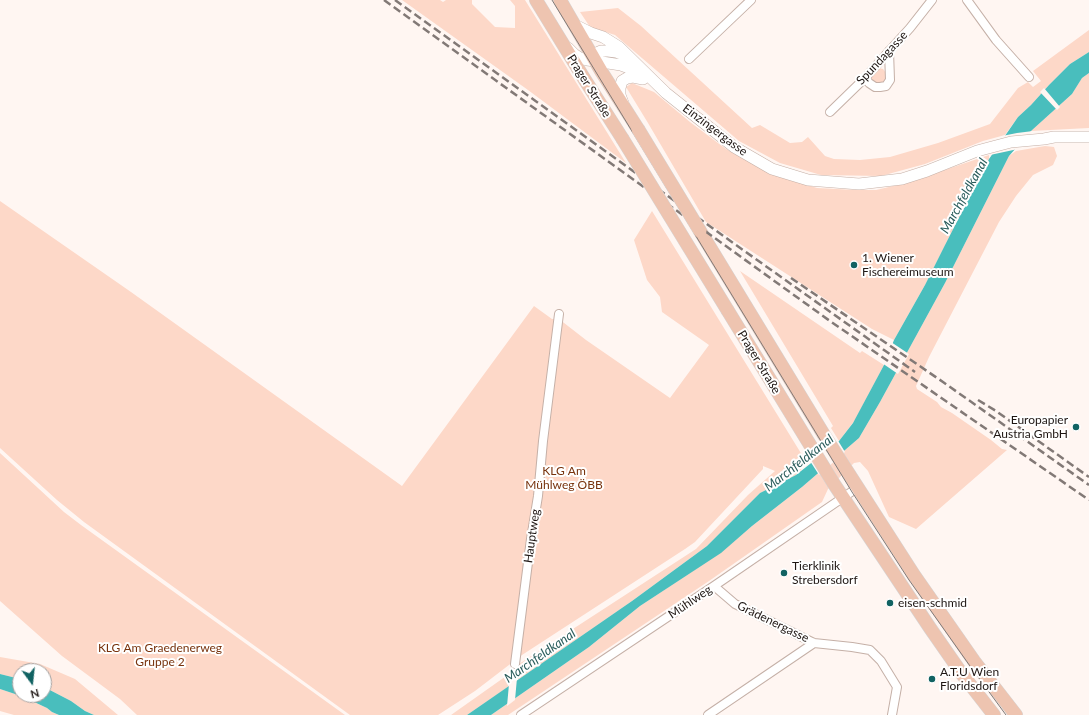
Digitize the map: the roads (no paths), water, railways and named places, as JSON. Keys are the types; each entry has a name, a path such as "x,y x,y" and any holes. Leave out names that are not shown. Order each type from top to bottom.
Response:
{"main road":[{"name":"Prager Straße","path":"536,0 834,484 930,628 962,674 994,715"},
{"name":"Prager Straße","path":"560,0 575,25 591,59 625,108 857,488 923,588 974,661 1016,715"},
{"name":"Einzingergasse","path":"575,25 603,37 619,46 666,93 734,147 772,169 808,180 858,184 902,179 927,171 977,151 1011,142 1054,137 1089,137"},
{"name":"Einzingergasse","path":"562,41 574,54 580,58 621,65 632,69 644,80 666,93"},
{"name":"Einzingergasse","path":"591,59 601,52 608,51 630,57"},
{"path":"585,80 585,70 591,59"},
{"name":"Einzingergasse","path":"625,108 620,95 622,81 633,77 644,80"},
{"name":"Einzingergasse","path":"1044,139 1089,144"}],"street":[{"path":"689,59 751,0"},
{"name":"Spundagasse","path":"830,112 865,78 910,28 932,0"},
{"path":"967,0 996,40 1029,77"},
{"path":"865,78 869,84 875,87 886,86 890,80 889,51"},
{"name":"Hauptweg","path":"515,664 538,496 543,441 560,314"},
{"name":"Mühlweg","path":"520,715 714,586 857,488"},
{"name":"Grädenergasse","path":"714,586 734,604 814,643 870,650 882,661 897,687 892,715"},
{"path":"708,715 814,643"}],"water":[{"path":"1089,52 1089,73 1082,78 1072,94 1031,131 1009,156 945,283 859,438 721,553 640,606 589,647 491,715 467,715 632,601 707,546 760,493 796,475 839,441 853,423 884,365 894,340 925,285 989,159 1018,117 1070,64"},
{"path":"0,674 12,677 12,693 0,689"},
{"path":"52,691 94,715 59,715 36,703 52,703"}],"tram line":[{"path":"552,0 852,492 909,580 1006,715"}],"railway":[{"path":"384,0 830,321 1089,500"},
{"path":"395,0 915,372"},
{"path":"791,278 943,382 1089,485"},
{"path":"978,400 996,411 1089,477"}],"place":[{"name":"1. Wiener Fischereimuseum","path":"854,265"},
{"name":"Europapier Austria GmbH","path":"1076,427"},
{"name":"Tierklinik Strebersdorf","path":"784,573"},
{"name":"eisen-schmid","path":"890,603"},
{"name":"A.T.U Wien Floridsdorf","path":"932,679"}],"water label":[{"name":"Marchfeldkanal","path":"964,196"},
{"name":"Marchfeldkanal","path":"799,463"},
{"name":"Marchfeldkanal","path":"540,656"}],"park label":[{"name":"KLG Am Mühlweg ÖBB","path":"564,478"},
{"name":"KLG Am Graedenerweg Gruppe 2","path":"160,655"}]}
